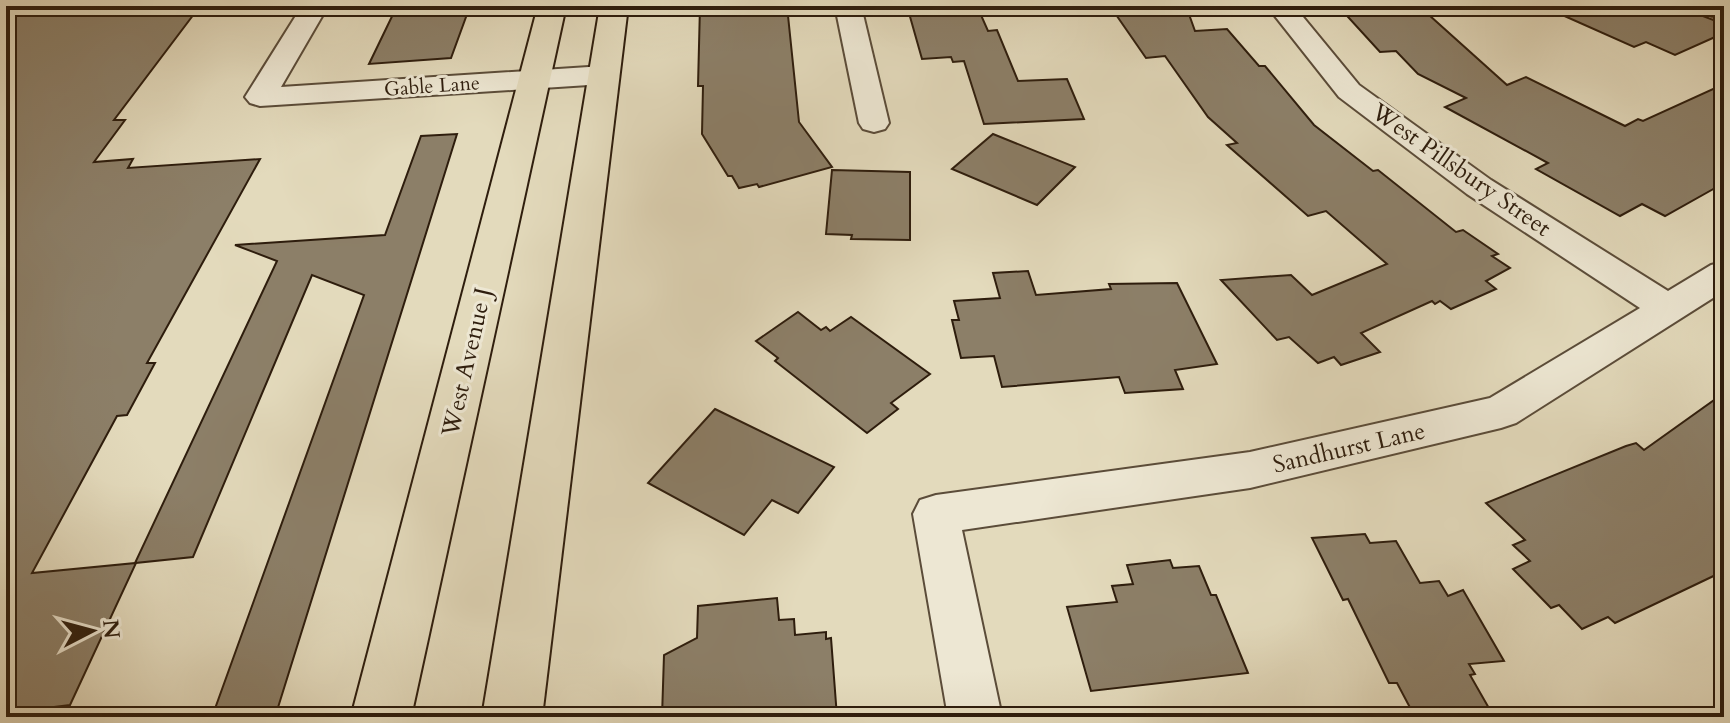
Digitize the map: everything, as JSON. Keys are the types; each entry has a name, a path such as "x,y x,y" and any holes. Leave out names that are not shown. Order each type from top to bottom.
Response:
{"main road":[{"name":"West Avenue J","path":"381,717 552,6"},
{"path":"512,717 614,6"}],"street":[{"name":"Gable Lane","path":"315,6 260,97 604,75"},
{"path":"848,6 874,123"},
{"name":"West Pillsbury Street","path":"1280,6 1349,91 1479,187 1667,308"},
{"path":"1710,6 1724,13"},
{"name":"Sandhurst Lane","path":"975,717 936,514 1250,470 1501,412 1724,274"}],"building":[{"path":"91,6 200,6 114,120 125,120 94,162 133,159 128,168 260,159 147,363 155,363 127,415 117,416 32,573 136,563 70,705 6,713 6,14 88,9"},
{"path":"397,6 470,6 451,58 369,64"},
{"path":"700,6 787,6 799,122 832,167 759,187 757,184 739,188 732,176 728,176 702,134 703,86 698,86"},
{"path":"907,6 977,6 988,31 997,30 1018,81 1067,79 1084,119 984,124 964,61 953,62 951,57 922,59"},
{"path":"1110,6 1186,6 1195,31 1227,29 1259,66 1265,66 1314,125 1373,171 1378,170 1456,232 1463,230 1498,254 1492,256 1510,268 1486,281 1496,289 1451,309 1440,301 1435,304 1432,301 1361,333 1380,352 1341,365 1334,357 1318,363 1289,337 1277,340 1221,280 1291,275 1312,295 1387,264 1326,211 1308,216 1227,145 1237,143 1208,117 1165,56 1146,58"},
{"path":"1338,6 1419,6 1507,85 1526,77 1625,126 1638,119 1643,121 1724,84 1724,183 1665,216 1642,204 1620,216 1536,169 1548,163 1445,107 1466,98 1418,74 1396,51 1380,52"},
{"path":"1542,6 1694,6 1700,15 1724,24 1724,33 1675,55 1646,42 1634,47"},
{"path":"457,134 275,717 212,717 364,295 312,275 193,557 135,563 277,261 235,245 385,235 421,136"},
{"path":"993,134 1075,167 1037,205 952,169"},
{"path":"832,170 910,172 910,240 851,239 852,235 826,234"},
{"path":"1028,271 1036,295 1111,289 1109,284 1177,283 1217,364 1175,370 1183,389 1125,393 1119,377 1002,387 994,356 961,358 952,320 959,320 954,301 1000,298 993,273"},
{"path":"798,312 821,330 826,327 830,331 851,317 930,374 891,403 898,409 867,433 775,361 778,358 756,341"},
{"path":"1724,393 1724,571 1615,623 1608,617 1582,629 1559,605 1551,608 1513,569 1530,561 1513,545 1525,540 1486,503 1626,446 1636,443 1644,450"},
{"path":"715,409 834,467 798,513 772,500 744,535 648,483"},
{"path":"1365,534 1370,543 1396,541 1420,583 1439,581 1448,596 1463,590 1504,661 1469,664 1475,674 1470,675 1494,717 1415,717 1397,683 1389,683 1348,599 1343,600 1312,538"},
{"path":"1170,560 1173,568 1199,566 1211,595 1216,595 1248,673 1091,691 1067,607 1117,602 1112,586 1133,584 1127,565"},
{"path":"777,598 779,620 794,619 795,635 826,632 826,639 831,638 837,717 662,717 664,655 697,638 698,606"}]}
